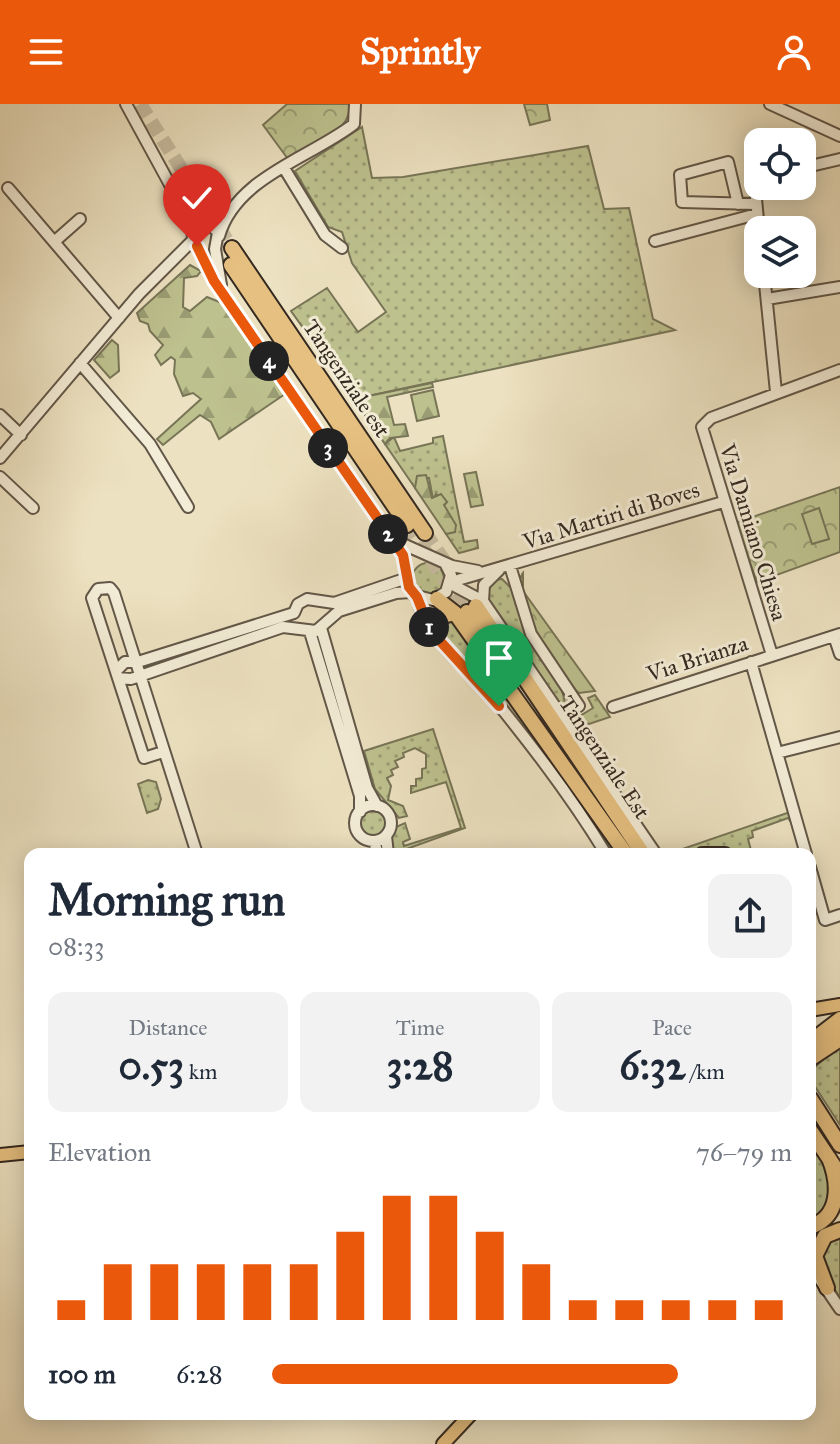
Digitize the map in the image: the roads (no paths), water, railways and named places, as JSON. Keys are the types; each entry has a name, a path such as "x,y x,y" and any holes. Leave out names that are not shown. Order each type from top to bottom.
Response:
{"highway":[{"name":"Tangenziale est","path":"232,248 425,533"},
{"name":"Tangenziale est","path":"231,265 407,525"},
{"path":"435,600 470,608"},
{"path":"437,635 438,617 470,608"},
{"name":"Tangenziale Est","path":"470,608 624,848"},
{"name":"Tangenziale Est","path":"470,608 639,848"},
{"path":"816,1054 840,1039"},
{"path":"816,1103 840,1130"},
{"path":"816,1106 840,1145"},
{"path":"816,1127 835,1160 840,1177"},
{"path":"816,1137 835,1160 838,1200 824,1221 816,1226"},
{"path":"816,1229 840,1230"},
{"path":"816,1254 825,1236 840,1230"},
{"path":"816,1259 827,1288"}],"main road":[{"path":"816,1009 840,1005"},
{"path":"816,1036 840,1018"},
{"path":"816,1052 840,1030"},
{"path":"0,1155 24,1153"},
{"path":"443,1444 465,1420"}],"street":[{"path":"126,104 175,191 222,291 406,561 408,576 424,618 508,717 569,796 602,848"},
{"path":"0,458 119,318 196,240 207,223 237,204 252,188 352,126 357,119 355,104"},
{"path":"770,104 838,134"},
{"path":"816,165 840,159"},
{"path":"738,204 728,162 680,175 682,202 738,204 757,209"},
{"path":"284,168 325,235 342,248"},
{"path":"8,188 119,318"},
{"path":"175,191 216,229 222,291"},
{"path":"758,200 758,216"},
{"path":"217,241 237,204"},
{"path":"655,241 757,209"},
{"path":"54,242 80,219"},
{"path":"196,240 217,241"},
{"path":"767,299 840,287"},
{"path":"766,288 776,392"},
{"path":"80,363 150,444 188,507"},
{"name":"Via Damiano Chiesa","path":"772,655 702,434 704,422 840,370"},
{"path":"0,415 21,435"},
{"path":"0,477 33,508"},
{"name":"Via Martiri di Boves","path":"451,583 723,502"},
{"path":"391,538 445,563 451,583 651,848"},
{"path":"117,674 125,662 136,663 294,613 302,601 312,599 321,604 408,576 415,562 427,557"},
{"name":"Via Martiri di Boves","path":"445,563 462,570 488,571"},
{"name":"Via Martiri di Boves","path":"470,608 484,585 506,568"},
{"name":"Via Martiri di Boves","path":"506,568 531,634 579,706"},
{"path":"437,635 428,615 435,600 451,583"},
{"path":"163,752 144,758 92,598 98,589 110,588 114,593 195,848"},
{"path":"117,674 127,680 283,627 319,626 396,593 435,600"},
{"path":"321,604 319,626 360,796 357,832 374,841 376,848"},
{"path":"294,613 298,627"},
{"path":"319,626 367,788 377,806 391,819 386,836 387,848"},
{"path":"837,635 840,654"},
{"name":"Via Brianza","path":"613,707 837,635"},
{"path":"751,662 804,848"},
{"path":"777,753 840,737"},
{"path":"360,812 377,806"},
{"path":"374,841 386,836"},
{"path":"816,888 825,920 840,915"},
{"path":"816,1273 840,1309"}],"tunnel":[{"path":"140,104 232,248"},
{"path":"189,206 231,265"},
{"path":"407,525 467,612"},
{"path":"425,533 450,569"}]}
